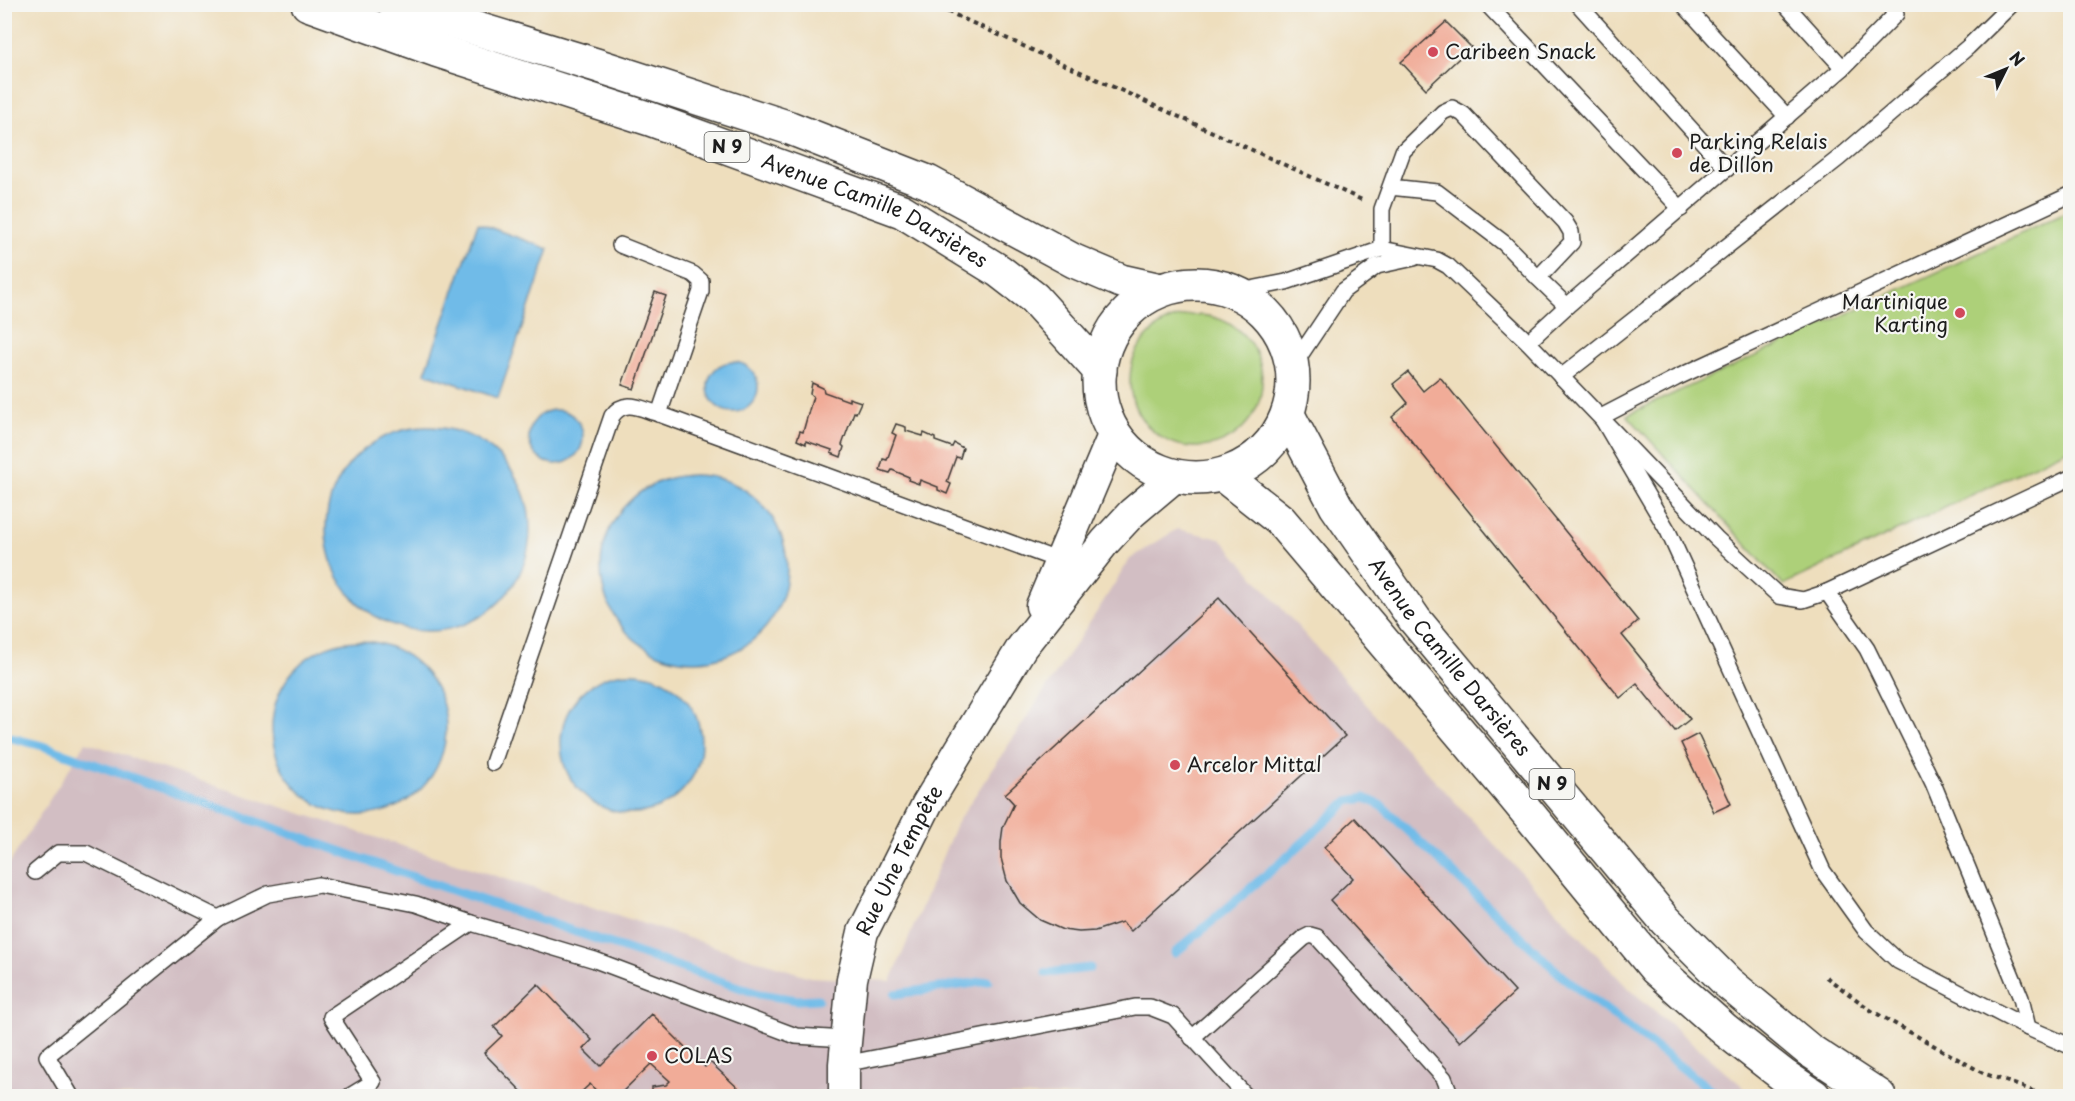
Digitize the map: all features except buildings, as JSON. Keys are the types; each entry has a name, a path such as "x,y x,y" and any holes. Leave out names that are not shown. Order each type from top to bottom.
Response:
{"main road":[{"name":"Avenue Camille Darsières","path":"308,4 436,50 650,119 902,211 999,270 1034,298 1100,371"},
{"name":"Avenue Camille Darsières","path":"395,4 596,65 790,128 928,182 1074,261 1121,281 1161,290"},
{"path":"1186,284 1212,285 1236,292 1263,310 1282,336 1293,366 1294,391 1288,415 1273,442 1251,463 1223,475 1199,479 1176,476 1151,468 1131,453 1114,433 1102,403 1100,371 1105,345 1119,322 1138,303 1161,290 1186,284"},
{"name":"Avenue Camille Darsières","path":"1288,415 1336,506 1415,620 1665,920 1727,982 1809,1050 1879,1096"},
{"name":"Avenue Camille Darsières","path":"1223,475 1280,520 1506,786 1656,969 1725,1030 1784,1076 1814,1096"}],"street":[{"name":"Rue Une Tempête","path":"1022,647 1114,433"},
{"name":"Rue Une Tempête","path":"844,1096 845,1051 852,979 863,932 927,804 1022,647 1105,542 1132,513 1176,476"}],"lane":[{"path":"1487,4 1681,208"},
{"path":"1578,4 1727,169"},
{"path":"1683,4 1787,117"},
{"path":"1785,4 1843,68"},
{"path":"1561,376 1839,158 1968,47 2012,4"},
{"path":"1528,342 1843,68 1896,8"},
{"path":"1382,249 1382,209 1403,152 1443,112 1452,108 1463,114 1565,222 1571,232 1572,242 1538,278"},
{"path":"1390,187 1437,192 1504,243 1567,306"},
{"path":"1601,417 1676,378 2070,195"},
{"path":"620,245 693,274 701,281 701,291 659,414"},
{"path":"1236,292 1286,282 1382,249 1437,260 1448,266 1528,342 1716,538 1779,596 1803,600 1827,592 2070,478"},
{"path":"1293,366 1342,291 1377,266 1419,256"},
{"path":"493,763 612,416 618,408 626,405 659,414 1060,561"},
{"path":"1601,417 1668,531 1824,871 1866,932 1898,961 2028,1028 2070,1046"},
{"path":"1827,592 1867,649 1933,783 2021,998 2028,1028"},
{"path":"35,872 58,853 86,853 218,918"},
{"path":"71,1096 47,1056 218,918 268,894 319,885 416,904 595,960 796,1036 845,1051 1135,1007 1150,1007 1173,1016 1246,1096"},
{"path":"350,1096 373,1082 332,1017 471,923"},
{"path":"1192,1038 1310,935 1317,938 1444,1078 1451,1096"}],"path":[{"path":"931,4 1382,209"},
{"path":"1826,977 1872,1011 1983,1073 2048,1096"}],"shaded area":[{"path":"1177,529 1221,539 1393,735 1626,986 1754,1096 5,1096 4,872 86,742 810,977 891,981 956,824 1130,559"}],"green space":[{"name":"Martinique Karting","path":"2070,211 2070,448 1783,585 1627,415"},
{"path":"1196,315 1221,320 1233,326 1251,344 1257,356 1262,381 1257,406 1251,418 1233,436 1221,442 1196,447 1171,442 1159,436 1141,418 1135,406 1130,381 1135,356 1141,344 1159,326 1171,320"}],"water":[{"path":"478,223 549,249 498,398 425,373"},
{"path":"733,362 751,369 758,387 751,405 733,412 715,405 708,387 715,369"},
{"path":"556,410 566,412 575,418 581,427 583,437 581,447 575,456 566,462 556,464 546,462 537,456 531,447 529,437 531,427 537,418 546,412"},
{"path":"428,427 458,431 476,439 493,450 507,464 526,499 530,529 526,559 518,577 507,594 493,608 458,627 428,631 398,627 380,619 363,608 349,594 330,559 326,529 330,499 338,481 349,464 363,450 398,431"},
{"path":"694,475 712,476 730,482 746,490 760,502 772,516 780,532 786,550 786,586 780,604 772,620 760,634 746,646 730,654 712,660 694,661 676,660 658,654 642,646 628,634 616,620 608,604 602,586 601,568 602,550 608,532 616,516 628,502 642,490 658,482 676,476"},
{"path":"359,641 392,648 407,656 420,667 431,680 439,695 446,728 439,761 431,776 420,789 407,800 392,808 359,815 326,808 311,800 298,789 287,776 279,761 272,728 279,695 287,680 298,667 311,656 326,648"},
{"path":"631,673 658,678 681,693 696,716 701,743 696,770 681,793 658,808 631,813 604,808 581,793 566,770 561,743 566,716 581,693 604,678"}],"waterway":[{"path":"4,736 43,746 416,878 759,994 797,1000 818,999"},
{"path":"1175,953 1348,801 1365,798 1382,806 1563,977 1719,1096"},
{"path":"1046,973 1090,968"},
{"path":"895,994 988,981"}],"place":[{"name":"Caribeen Snack","path":"1433,52"},
{"name":"Parking Relais de Dillon","path":"1677,153"},
{"name":"Martinique Karting","path":"1960,313"},
{"name":"Arcelor Mittal","path":"1175,765"},
{"name":"COLAS","path":"652,1056"}]}
